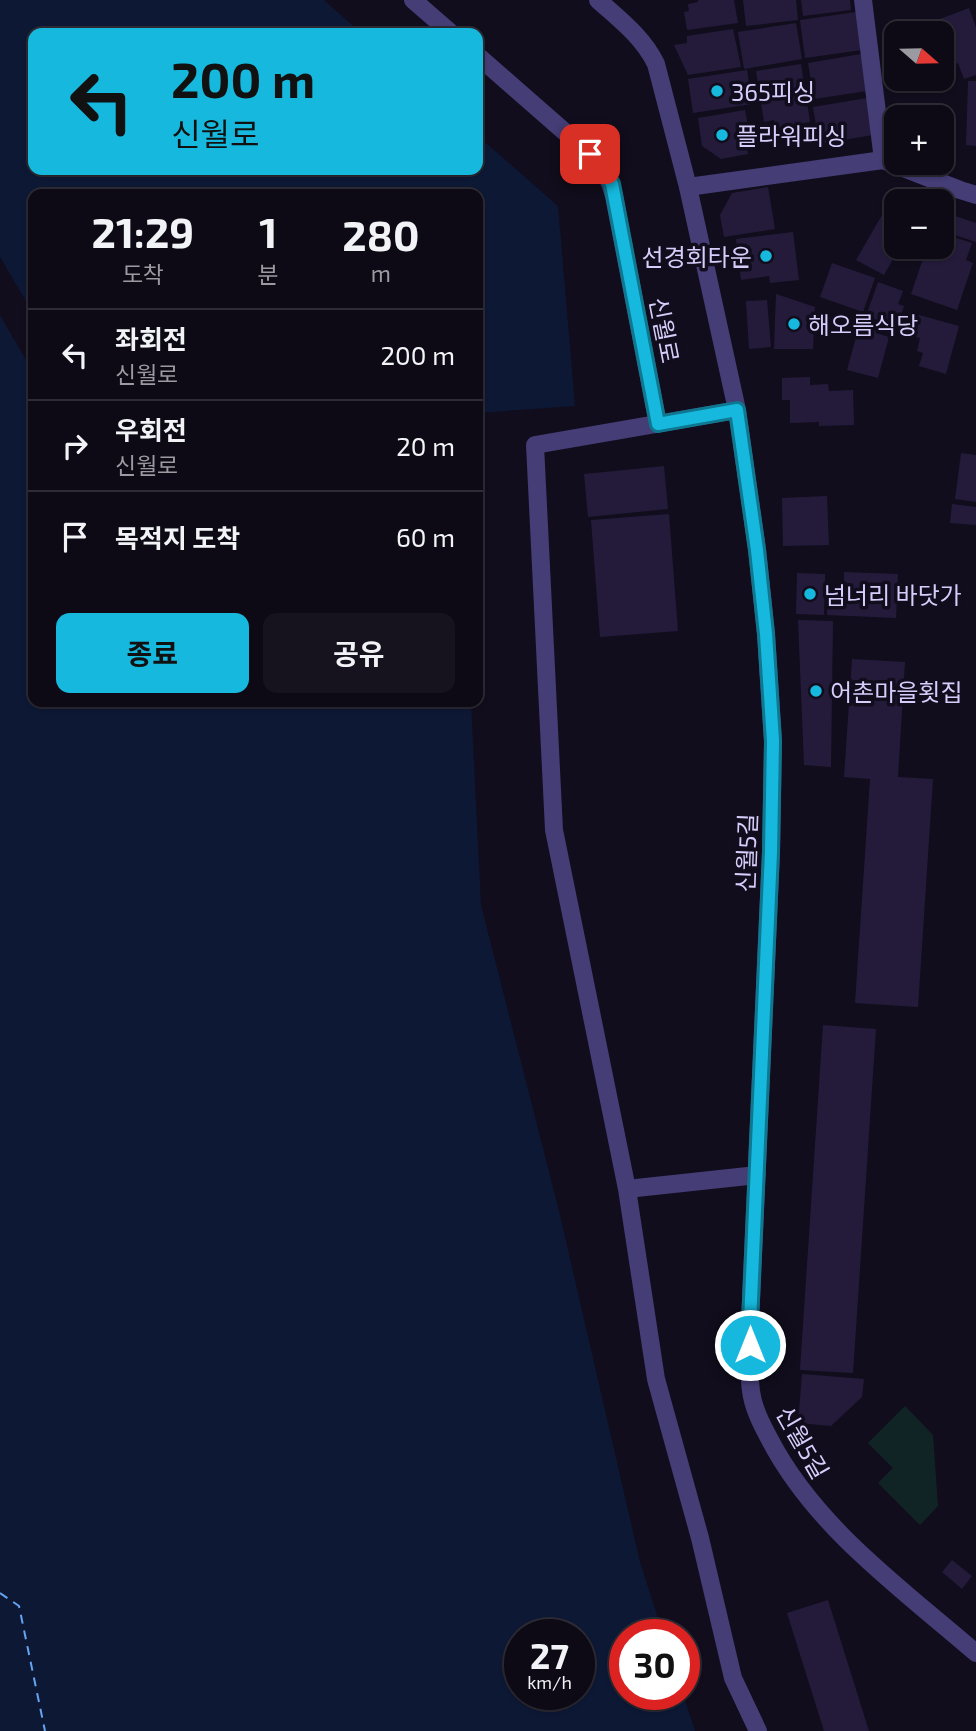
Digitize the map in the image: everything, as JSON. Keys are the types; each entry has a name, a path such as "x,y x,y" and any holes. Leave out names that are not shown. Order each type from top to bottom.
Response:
{"street":[{"path":"413,0 445,28"},
{"name":"신월5길","path":"598,0 639,37 656,64 688,187 737,410 757,550 773,741 771,852 750,1322 751,1392 760,1421 807,1498 865,1557 976,1653"},
{"path":"863,0 883,160"},
{"name":"신월로","path":"483,60 590,154 612,184 658,424"},
{"path":"688,187 883,160 976,195"},
{"path":"737,410 535,445 554,830 627,1189 656,1379 700,1538 733,1678 758,1731"},
{"path":"627,1189 757,1175"}],"green space":[{"path":"905,1406 933,1435 938,1506 920,1525 878,1483 893,1468 868,1443"}],"water":[{"path":"0,0 324,0 355,28 28,28 28,175 483,175 483,140 558,206 575,406 483,413 483,189 28,189 28,305 0,257"},
{"path":"0,315 28,363 28,707 471,707 481,905 560,1215 640,1562 658,1619 609,1619 609,1710 688,1710 695,1731 0,1731"}],"building":[{"path":"698,0 734,0 738,23 687,30 684,12 689,11 688,4"},
{"path":"743,0 796,0 798,20 746,26"},
{"path":"801,0 850,0 851,10 803,16"},
{"path":"969,8 976,27 976,75 964,79 958,63 954,65 954,21 935,21"},
{"path":"856,12 862,50 805,58 800,20"},
{"path":"796,23 802,59 744,69 738,32"},
{"path":"733,29 741,67 688,75 674,45 687,43 687,36"},
{"path":"861,54 867,91 814,99 808,63"},
{"path":"801,64 810,122 776,128 774,120 764,122 756,71"},
{"path":"747,70 752,104 693,113 688,79"},
{"path":"968,81 976,81 976,146 966,145"},
{"path":"867,98 873,135 819,144 813,107"},
{"path":"745,110 749,131 744,132 748,154 721,159 702,146 698,118"},
{"path":"768,187 775,229 724,237 720,215 732,193"},
{"path":"884,212 884,259 893,259 884,275 856,260"},
{"path":"954,216 976,223 976,242 954,235"},
{"path":"793,232 799,280 770,283 769,276 741,280 736,239"},
{"path":"954,237 972,243 966,260 973,263 957,310 911,294 923,259 954,259"},
{"path":"832,263 875,278 863,312 820,297"},
{"path":"878,282 903,291 898,304 904,306 897,327 866,316"},
{"path":"776,294 815,307 813,349 774,349"},
{"path":"767,300 771,347 749,349 746,301"},
{"path":"919,315 959,326 946,374 919,366 923,353 917,351 920,338 913,336"},
{"path":"861,319 879,324 876,333 889,337 878,378 847,370"},
{"path":"810,377 810,385 828,384 829,391 853,390 854,425 790,423 790,400 782,400 782,378"},
{"path":"961,453 976,455 976,502 955,499"},
{"path":"664,466 668,509 588,517 584,474"},
{"path":"827,496 829,545 783,546 782,498"},
{"path":"952,504 976,507 976,525 950,523"},
{"path":"669,514 678,631 600,637 591,520"},
{"path":"844,572 898,574 896,618 827,615 828,589 844,589"},
{"path":"797,573 825,574 824,615 796,614"},
{"path":"798,620 833,621 831,767 804,765"},
{"path":"852,659 905,662 898,777 933,779 918,1007 855,1003 870,779 844,777"},
{"path":"823,1025 876,1029 853,1373 800,1370"},
{"path":"802,1374 864,1379 862,1397 831,1426 798,1423"},
{"path":"952,1560 972,1576 962,1589 942,1572"},
{"path":"828,1600 869,1731 824,1731 787,1613"}],"ferry route":[{"path":"0,1593 19,1606 45,1731"}],"place":[{"name":"365피싱","path":"717,91"},
{"name":"플라워피싱","path":"722,135"},
{"name":"선경회타운","path":"766,256"},
{"name":"해오름식당","path":"794,324"},
{"name":"넘너리 바닷가","path":"810,594"},
{"name":"어촌마을횟집","path":"816,691"}],"route":[{"path":"590,154 612,184 658,424 737,410 757,550 773,741 771,852 750,1345"}]}
